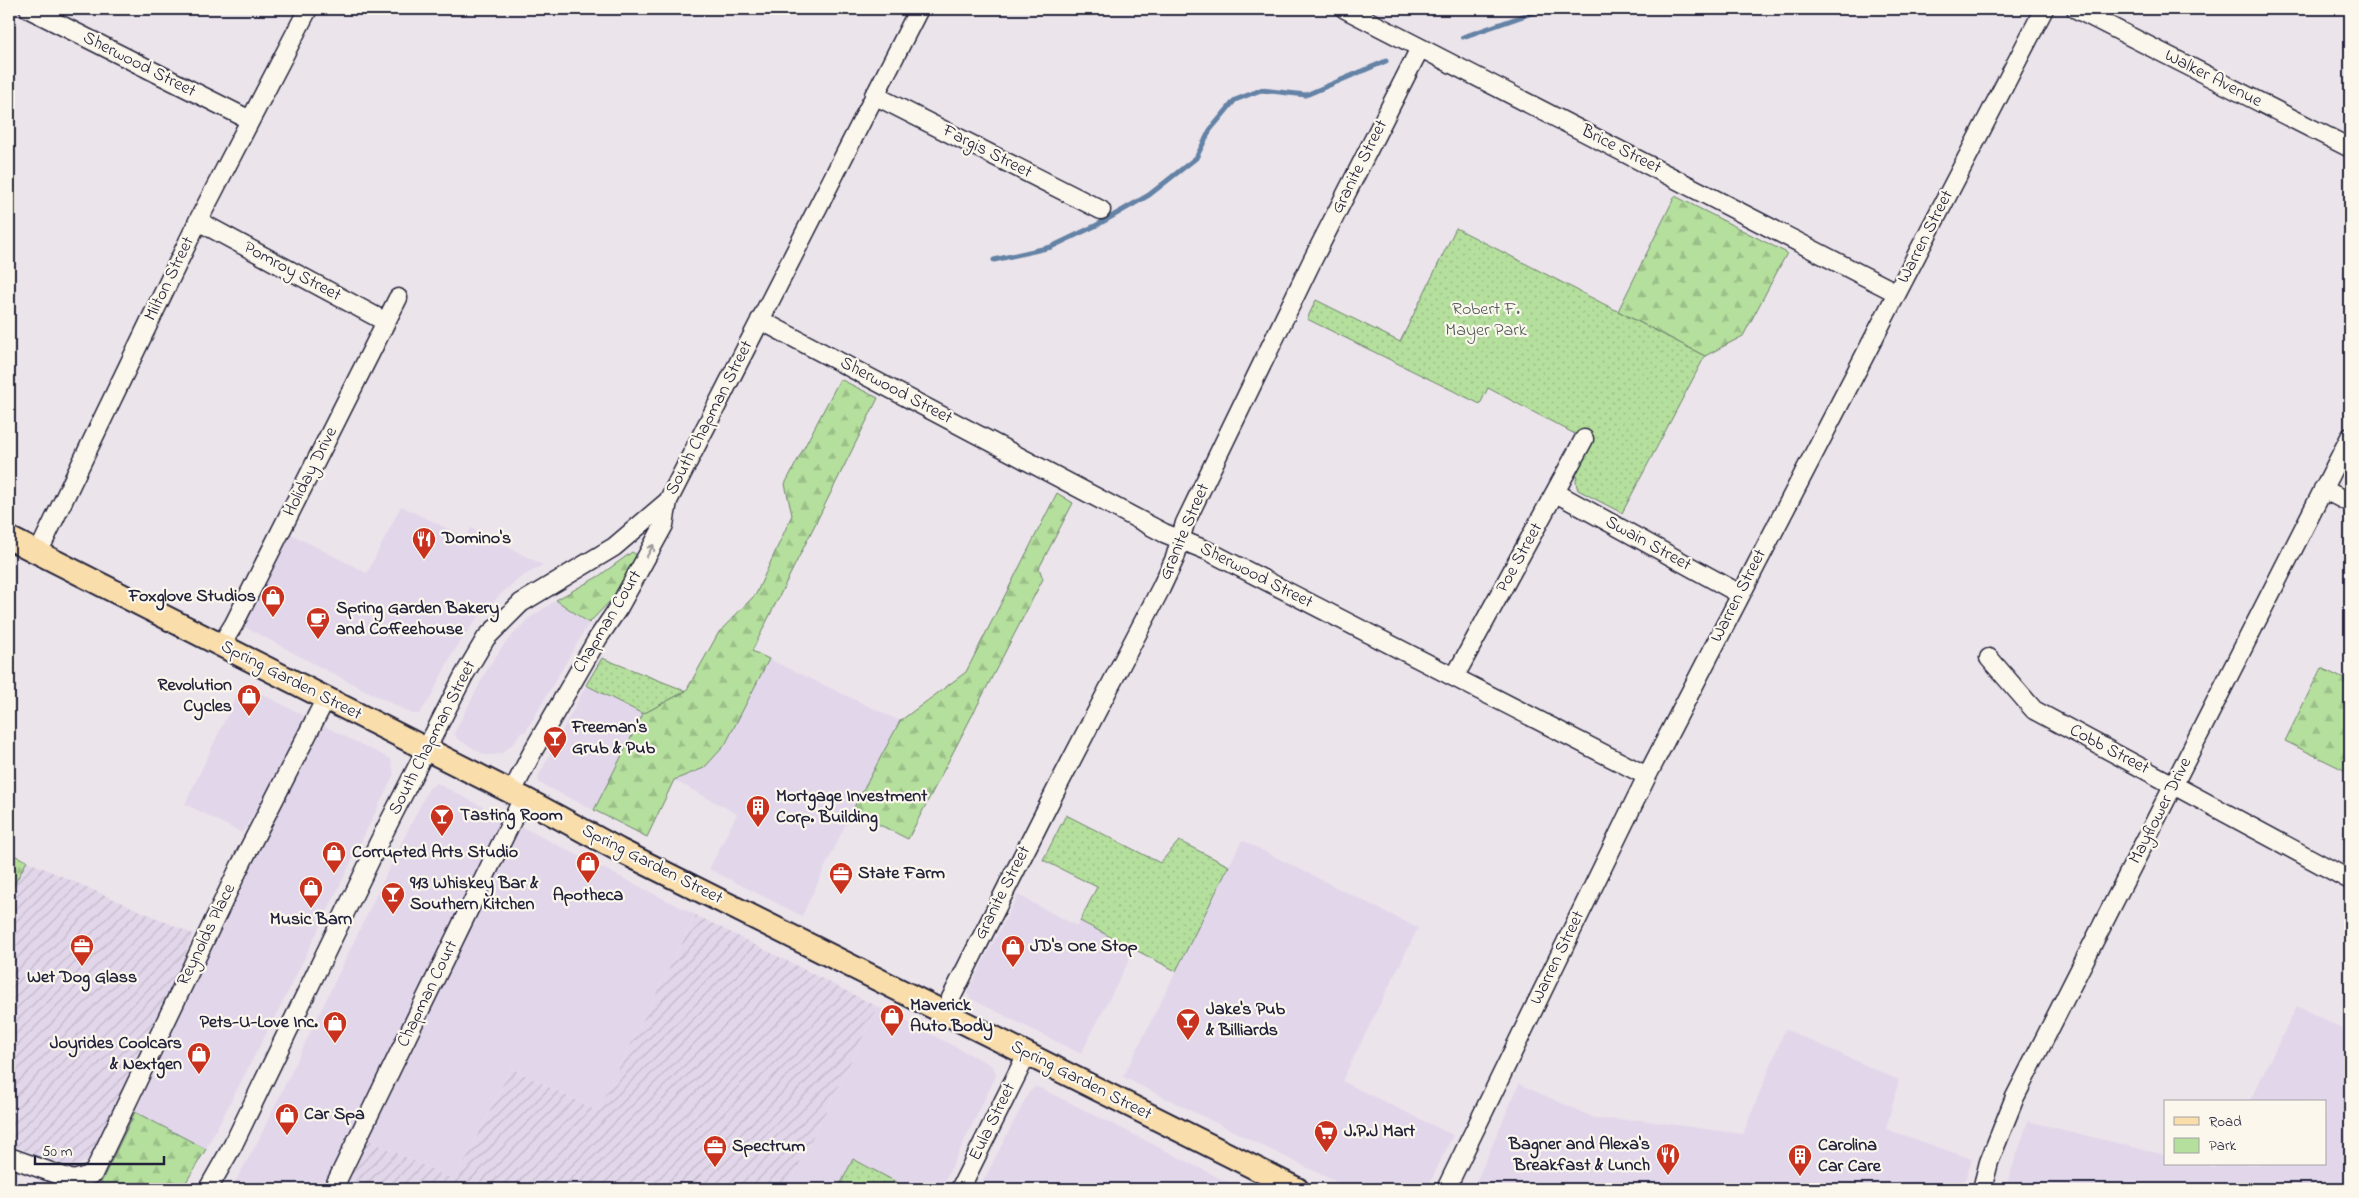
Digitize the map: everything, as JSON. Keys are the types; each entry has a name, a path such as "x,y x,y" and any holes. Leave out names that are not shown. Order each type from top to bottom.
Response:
{"main road":[{"name":"Spring Garden Street","path":"9,538 518,795 620,850 1297,1189"}],"street":[{"name":"Sherwood Street","path":"28,9 250,120"},
{"name":"Milton Street","path":"38,553 198,221 308,9"},
{"name":"South Chapman Street","path":"208,1189 233,1145 426,749 474,656 486,638 507,615 532,596 614,546 668,501 919,9"},
{"name":"Brice Street","path":"1345,9 1896,293"},
{"name":"Warren Street","path":"1446,1189 1647,776 2044,9"},
{"name":"Walker Avenue","path":"2076,9 2350,148"},
{"name":"Granite Street","path":"944,1012 1060,782 1161,588 1181,540 1185,523 1312,261 1420,48"},
{"name":"Fargis Street","path":"874,95 1101,210"},
{"name":"Pomroy Street","path":"198,221 386,322"},
{"name":"Holiday Drive","path":"221,645 234,624 398,298"},
{"name":"Sherwood Street","path":"760,320 1164,533 1208,551 1647,776"},
{"name":"Mayflower Drive","path":"1982,1189 1989,1162 2015,1097 2350,437"},
{"name":"Poe Street","path":"1454,676 1584,439"},
{"path":"2323,489 2350,502"},
{"name":"Swain Street","path":"1556,493 1740,594"},
{"name":"Chapman Court","path":"333,1189 518,795 598,638 619,607 664,524 668,501"},
{"name":"Cobb Street","path":"1989,658 2034,710 2350,880"},
{"name":"Reynolds Place","path":"9,1157 73,1180 93,1174 240,866 326,698"},
{"name":"Eula Street","path":"960,1189 1028,1054"}],"shaded area":[{"path":"401,506 465,537 471,528 543,565 520,578 501,594 475,621 452,654 430,699 419,714 412,714 316,665 245,627 242,623 287,532 367,573"},
{"path":"556,600 589,623 526,731 520,733 513,744 502,753 494,755 485,755 457,739 454,733 489,666 505,643 528,619"},
{"path":"769,659 900,721 852,811 802,916 709,869 737,814 674,780 704,768 725,745"},
{"path":"242,684 305,716 267,794 242,833 185,804"},
{"path":"586,685 643,714 594,810 539,783 538,777"},
{"path":"324,726 391,759 394,774 289,990 206,1149 135,1112 255,855"},
{"path":"437,783 506,819 324,1189 231,1189 257,1143 429,788"},
{"path":"520,826 696,915 597,1111 511,1068 455,1180 365,1138"},
{"path":"1242,840 1418,928 1342,1081 1453,1135 1427,1189 1357,1189 1334,1181 1123,1077"},
{"path":"27,861 193,934 173,987 96,1151 85,1162 76,1166 66,1165 9,1145 9,894"},
{"path":"1018,895 1077,926 1080,921 1135,949 1081,1054 971,999 967,993"},
{"path":"696,915 878,1007 787,1189 340,1189 365,1138 455,1180 511,1068 597,1111"},
{"path":"2297,1006 2350,1032 2350,1189 2005,1189 2028,1121 2164,1155 2164,1166 2326,1166 2326,1100 2250,1100"},
{"path":"878,1007 991,1065 995,1070 996,1076 941,1189 897,1189 900,1184 853,1159 838,1189 787,1189"},
{"path":"1785,1029 1899,1080 1886,1129 1972,1159 1962,1189 1473,1189 1519,1084 1597,1119 1640,1120 1743,1134"},
{"path":"1038,1087 1241,1189 979,1189 1028,1094 1033,1088"}],"green space":[{"path":"1675,196 1787,253 1743,336 1705,356 1618,311"},
{"name":"Robert F. Mayer Park","path":"1456,228 1705,356 1622,513 1578,490 1576,477 1592,443 1488,388 1480,404 1307,319 1316,300 1400,342"},
{"path":"840,379 878,398 752,651 769,659 725,745 704,768 674,780 647,837 594,810 643,714 686,691 719,632 756,594 792,515 785,484"},
{"path":"1057,493 1073,503 1039,568 1043,579 908,839 852,811 900,721 966,672"},
{"path":"632,552 637,555 612,599 589,623 556,600 599,576"},
{"path":"602,658 686,691 643,714 586,685"},
{"path":"2321,668 2346,680 2350,672 2350,773 2285,741"},
{"path":"1066,815 1160,863 1179,841 1229,866 1176,971 1080,921 1097,887 1043,860"},
{"path":"9,853 27,861 9,894"},
{"path":"135,1112 206,1149 182,1189 98,1189"},
{"path":"853,1159 900,1184 897,1189 838,1189"}],"waterway":[{"path":"1463,37 1543,9"},
{"path":"994,260 1051,247 1097,225 1149,195 1196,158 1210,130 1235,100 1261,90 1306,95 1386,61"}],"railway":[{"path":"9,1186 19,1189"}],"place":[{"name":"Domino's","path":"424,560"},
{"name":"Foxglove Studios","path":"273,618"},
{"name":"Spring Garden Bakery and Coffeehouse","path":"318,640"},
{"name":"Revolution Cycles","path":"249,717"},
{"name":"Freeman's Grub & Pub","path":"555,759"},
{"name":"Mortgage Investment Corp. Building","path":"758,828"},
{"name":"Tasting Room","path":"442,837"},
{"name":"Corrupted Arts Studio","path":"334,874"},
{"name":"Apotheca","path":"588,884"},
{"name":"State Farm","path":"841,895"},
{"name":"Music Barn","path":"311,909"},
{"name":"913 Whiskey Bar & Southern Kitchen","path":"393,915"},
{"name":"Wet Dog Glass","path":"82,967"},
{"name":"JD's One Stop","path":"1013,968"},
{"name":"Maverick Auto Body","path":"892,1037"},
{"name":"Jake's Pub & Billiards","path":"1188,1041"},
{"name":"Pets-U-Love Inc.","path":"335,1044"},
{"name":"Joyrides Coolcars & Nextgen","path":"199,1075"},
{"name":"Car Spa","path":"287,1136"},
{"name":"J.P.J Mart","path":"1326,1153"},
{"name":"Spectrum","path":"715,1168"},
{"name":"Bagner and Alexa's Breakfast & Lunch","path":"1668,1176"},
{"name":"Carolina Car Care","path":"1800,1177"}]}
